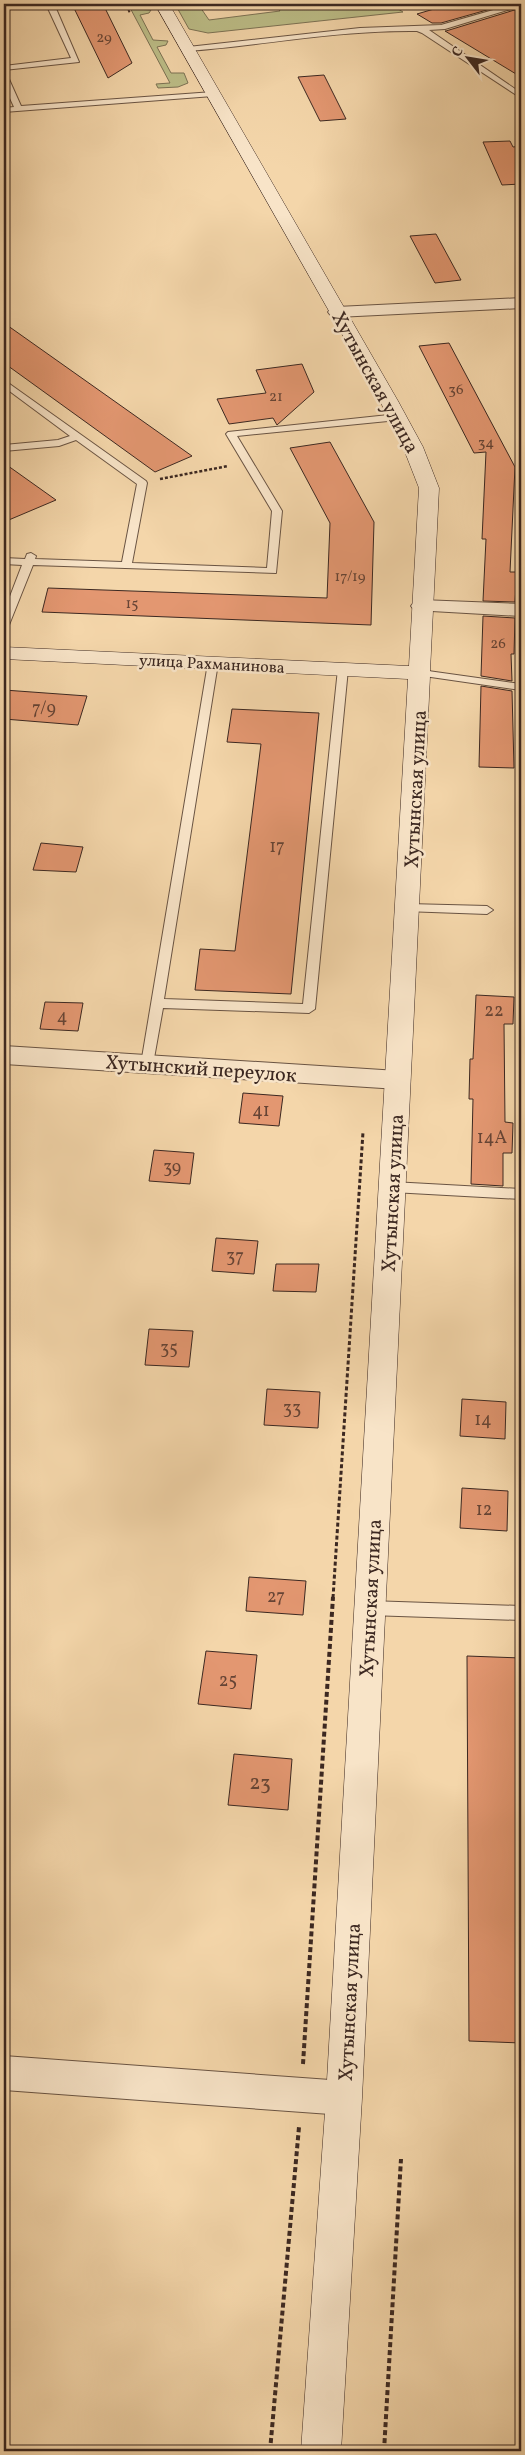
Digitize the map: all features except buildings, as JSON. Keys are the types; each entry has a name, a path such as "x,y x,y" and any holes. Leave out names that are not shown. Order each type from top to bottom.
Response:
{"street":[{"name":"Хутынская улица","path":"162,4 297,236 337,312 398,417 423,469 429,488 421,606 421,673 344,2098 321,2451"},
{"path":"337,312 521,303"},
{"path":"421,606 521,610"},
{"name":"улица Рахманинова","path":"4,653 421,673"},
{"name":"Хутынский переулок","path":"4,1055 398,1080"},
{"path":"4,2073 344,2098"}],"lane":[{"path":"4,8 43,4"},
{"path":"4,68 76,60 50,4"},
{"path":"188,49 231,47 368,30 442,27 521,4"},
{"path":"418,29 521,96"},
{"path":"4,77 18,108"},
{"path":"4,110 214,94"},
{"path":"4,383 142,483 126,566"},
{"path":"4,561 30,558 126,566 272,571 276,511 231,434 398,417"},
{"path":"4,448 59,443 78,436"},
{"path":"4,625 30,558"},
{"path":"147,1064 213,663"},
{"path":"157,1003 310,1009 343,670"},
{"path":"421,673 521,687"},
{"path":"408,908 487,910"},
{"path":"392,1187 521,1194"},
{"path":"369,1608 521,1613"}],"path":[{"path":"125,4 130,13"},
{"path":"142,483 248,462"},
{"path":"270,2451 301,2095 363,1128"},
{"path":"384,2451 401,2159"}],"green space":[{"path":"128,4 134,4 137,9 151,10 149,13 140,15 153,40 168,41 166,45 157,47 171,73 184,73 188,83 178,87 158,88 156,84 170,83"},
{"path":"175,4 198,4 209,20 280,11 275,4 390,4 403,12 208,33 189,29"}]}
